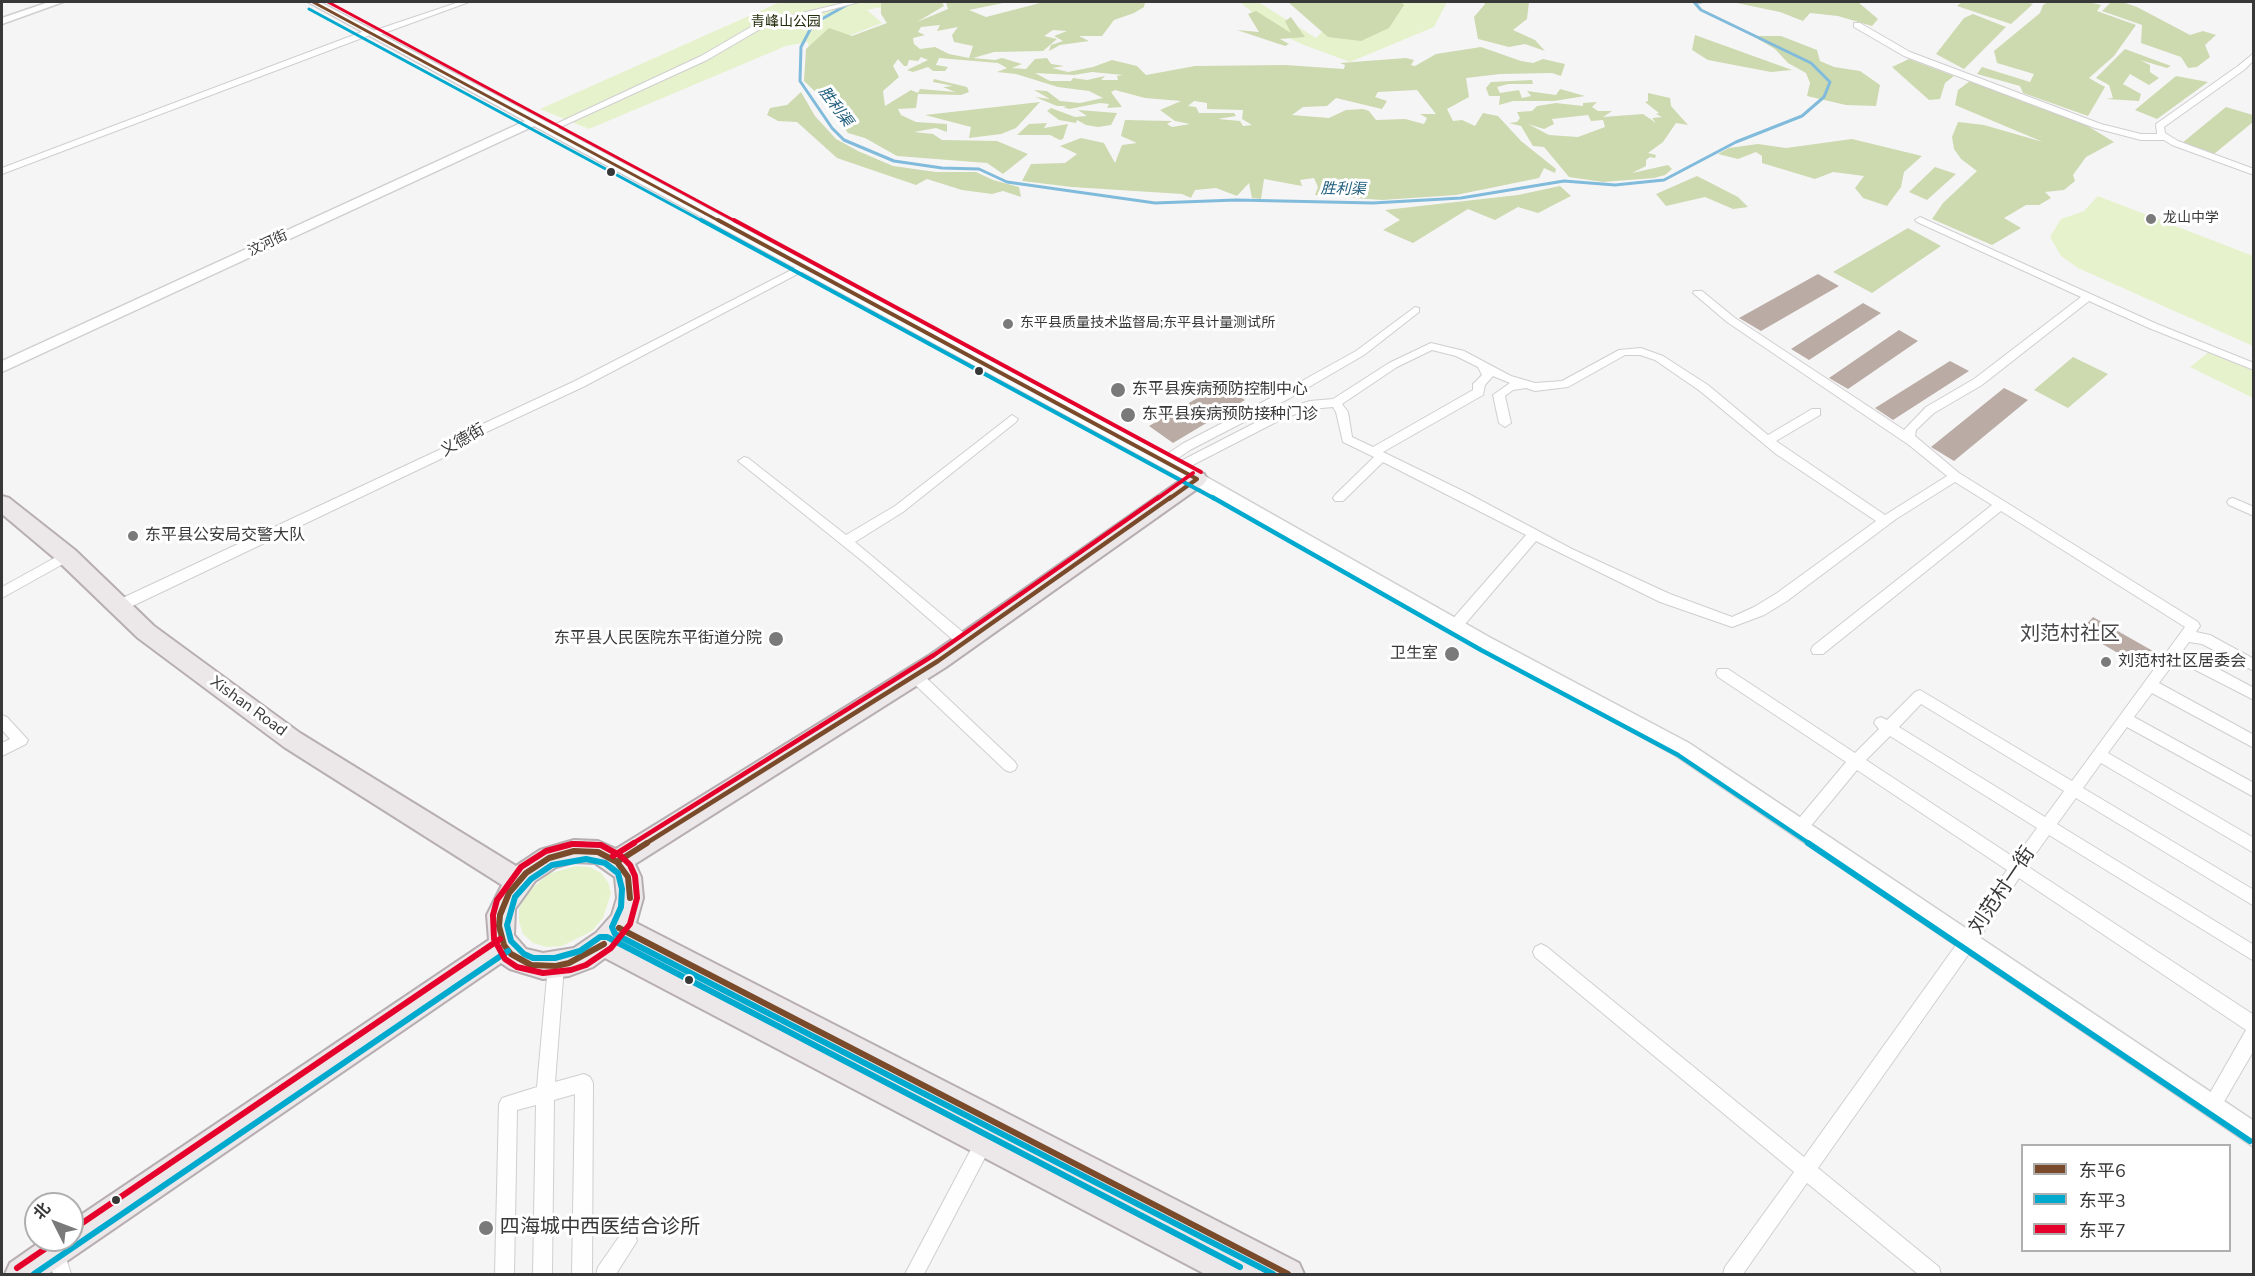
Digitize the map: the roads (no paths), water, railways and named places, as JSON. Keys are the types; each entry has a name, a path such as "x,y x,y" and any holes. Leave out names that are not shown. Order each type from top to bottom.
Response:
{"main road":[{"path":"617,861 966,642 1179,470"},
{"name":"Xishan Road","path":"2,503 68,556 146,632 292,740 518,881"},
{"path":"574,851 598,852 617,861 628,878 630,888 628,909 611,936 583,958 556,966 531,965 520,960 504,945 499,926 500,915 509,893 518,881 549,858 574,851"},
{"path":"611,936 984,1142 1237,1275"},
{"path":"611,936 1288,1275"},
{"path":"21,1275 59,1263 504,945"}],"street":[{"path":"2,21 58,2"},
{"path":"313,2 1179,470 1455,626 1682,749 2253,1135"},
{"path":"2,171 371,33 465,2"},
{"path":"549,129 704,58 759,26 855,2"},
{"path":"1857,25 1907,54 2098,126 2141,137 2164,137"},
{"path":"2253,55 2241,68 2163,122 2160,131 2164,137 2175,143 2253,172"},
{"name":"汶河街","path":"2,367 535,122"},
{"path":"1920,220 2253,367"},
{"name":"义德街","path":"119,606 445,452 459,440 579,384 803,267"},
{"path":"1698,293 1731,320 1913,442 1955,476 2190,631 2253,666"},
{"path":"1913,442 1909,431 1923,416 1978,382 2089,296"},
{"path":"1179,470 1186,447 1353,357 1415,310"},
{"path":"1179,470 1280,415 1311,405 1336,403 1393,365 1431,346 1460,353 1482,368 1524,385"},
{"path":"1505,423 1499,395 1510,387 1564,384 1623,352 1641,351 1659,358 1704,388 1767,441 1885,521"},
{"path":"1339,498 1377,454 1479,392 1479,384 1488,376 1482,368"},
{"path":"1336,403 1342,412 1347,439 1665,598 1732,622 1759,611 1782,597 1885,521 1955,476"},
{"path":"1767,441 1816,412"},
{"path":"846,541 899,509 1012,419"},
{"path":"744,461 846,541 966,642"},
{"path":"2234,502 2253,512"},
{"path":"1818,650 2000,506"},
{"path":"1455,626 1534,534"},
{"path":"2,593 68,556"},
{"name":"刘范村一街","path":"1732,1275 1967,943 2017,867 2190,631"},
{"path":"2174,652 2253,695"},
{"path":"1723,673 2253,1025"},
{"path":"915,676 1010,766"},
{"path":"2150,685 2253,742"},
{"path":"1800,828 1885,726 1920,696 2253,899"},
{"path":"2125,719 2253,791"},
{"path":"2,722 21,740 2,750"},
{"path":"1885,726 2253,954"},
{"path":"2099,755 2253,846"},
{"path":"1541,952 1932,1275"},
{"path":"543,1275 545,1094 556,966"},
{"path":"2212,1106 2253,1033"},
{"path":"504,1275 508,1104 584,1083 582,1275"},
{"path":"914,1275 984,1142"},
{"path":"605,1275 628,1241"}],"waterway":[{"name":"胜利渠","path":"852,2 813,24 801,47 800,81 832,128 844,140 894,161 942,168 979,169 1007,182 1155,203 1236,200 1373,203 1461,198 1564,181 1615,185 1664,180 1736,142 1802,116 1824,97 1830,82 1811,63 1701,10 1694,2 1701,2"}],"place":[{"name":"龙山中学","path":"2151,219"},
{"name":"东平县质量技术监督局;东平县计量测试所","path":"1008,324"},
{"name":"东平县疾病预防控制中心","path":"1118,390"},
{"name":"东平县疾病预防接种门诊","path":"1128,415"},
{"name":"东平县公安局交警大队","path":"133,536"},
{"name":"东平县人民医院东平街道分院","path":"776,639"},
{"name":"卫生室","path":"1452,654"},
{"name":"刘范村社区居委会","path":"2106,662"},
{"name":"四海城中西医结合诊所","path":"486,1228"}],"district":[{"name":"刘范村社区","path":"2070,635"}],"park label":[{"name":"青峰山公园","path":"786,23"}]}
